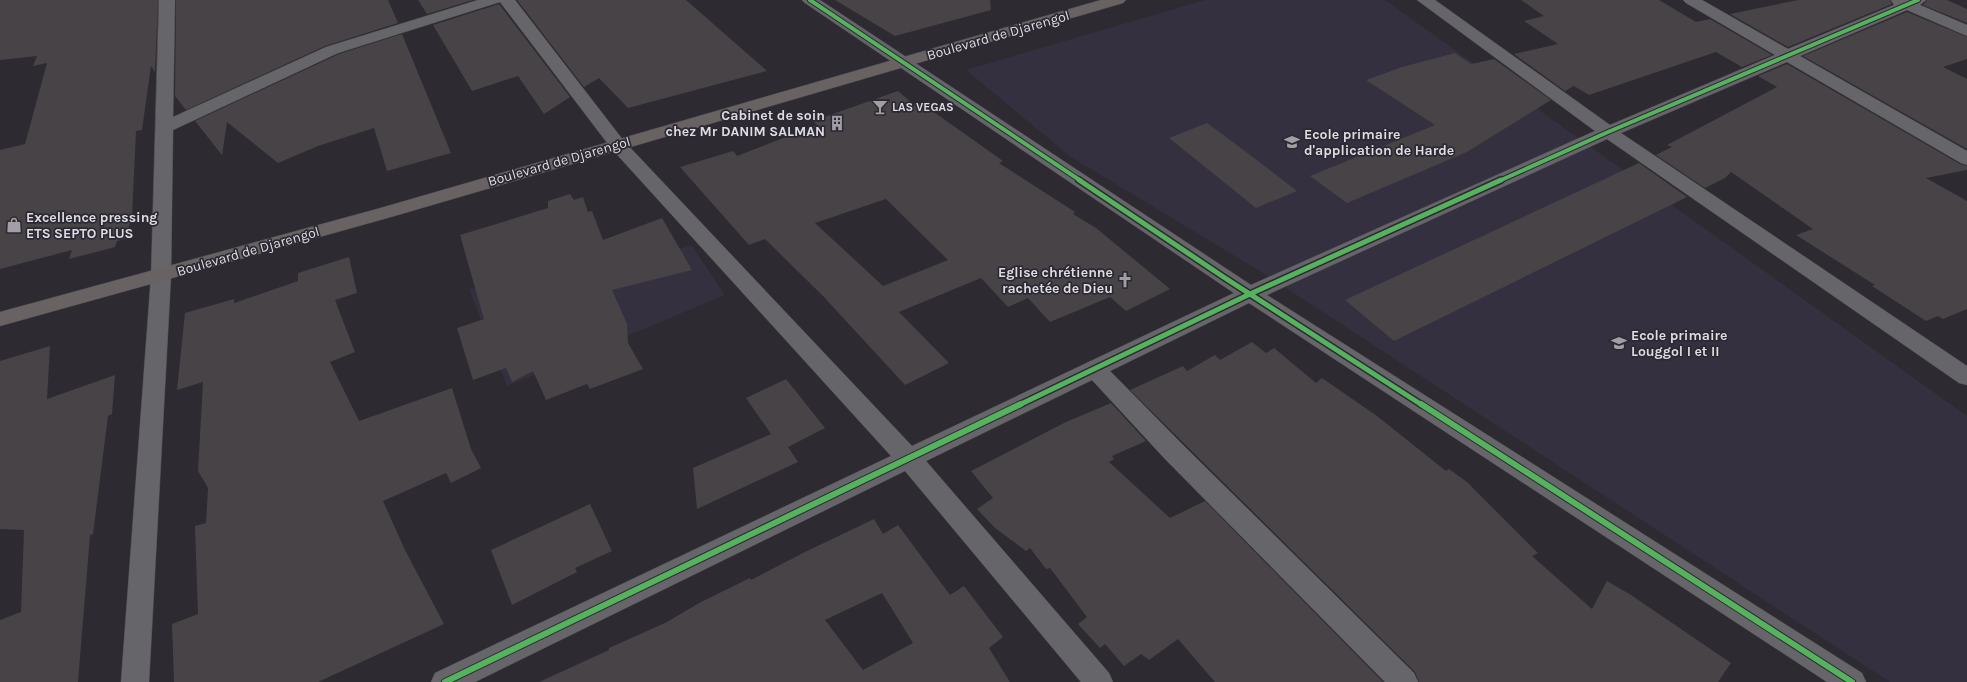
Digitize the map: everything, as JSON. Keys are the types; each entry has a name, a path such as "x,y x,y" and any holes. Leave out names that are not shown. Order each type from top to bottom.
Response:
{"main road":[{"name":"Boulevard de Djarengol","path":"0,319 160,276 1118,0"}],"street":[{"path":"135,682 160,276 166,0"},
{"path":"164,127 332,50 494,0"},
{"path":"506,0 617,144 909,459 1099,682"},
{"path":"810,0 1250,294 1852,682"},
{"path":"1425,0 1608,132 1967,376"},
{"path":"1691,0 1967,159"},
{"path":"446,682 1250,294 1608,132 1786,56 1907,2 1967,30"},
{"path":"1095,369 1174,452 1404,682"}],"shaded area":[{"name":"Ecole primaire Louggol I et II","path":"1205,0 1385,0 1967,416 1967,682 1890,682 1260,271 1071,157 966,70"},
{"path":"692,246 725,295 507,386 469,289"}],"building":[{"path":"0,0 158,0 155,72 151,66 142,130 136,131 132,217 125,239 117,241 115,247 69,259 72,250 0,269 0,150 25,144 47,63 33,66 37,56 0,60"},
{"path":"176,0 388,0 398,23 325,46 186,110 175,96"},
{"path":"418,0 473,0 427,14"},
{"path":"517,0 686,0 767,71 628,108 599,78 584,87"},
{"path":"835,0 990,0 991,10 895,36"},
{"path":"1521,0 1659,0 1696,22 1710,19 1772,55 1742,67 1716,52 1589,95 1574,86 1565,91 1514,54 1558,44 1524,21 1544,16"},
{"path":"1798,0 1890,0 1892,4 1788,47 1730,14"},
{"path":"1927,0 1947,0 1967,9 1967,23 1923,5"},
{"path":"499,4 570,97 544,114 518,76 472,91 433,25"},
{"path":"1907,12 1967,37 1967,59 1943,67 1967,79 1967,149 1803,56"},
{"path":"402,34 451,153 387,171 374,128 318,146 278,163 227,122 222,155 195,121 339,54"},
{"path":"1455,53 1471,64 1494,59 1551,100 1467,152 1347,203 1310,176 1435,125 1366,80 1402,67"},
{"path":"1787,64 1960,164 1967,166 1967,170 1926,178 1967,201 1967,309 1943,319 1938,316 1926,321 1872,286 1875,285 1796,235 1813,229 1731,172 1725,178 1705,188 1656,155 1672,147 1667,145 1777,87 1758,76"},
{"path":"898,91 918,108 924,105 1003,161 999,163 1075,212 1073,214 1096,228 1170,289 1126,311 1110,297 1050,322 1028,298 1008,307 981,278 899,312 949,363 905,385 823,296 765,239 749,245 680,167 733,151 737,156 817,125 813,121","holes":["886,199 948,260 883,286 815,223"]},
{"path":"1207,123 1297,191 1256,208 1169,138"},
{"path":"1639,163 1687,197 1394,341 1345,300"},
{"path":"570,194 574,200 583,197 588,212 592,211 603,240 662,218 692,270 612,290 627,324 628,343 643,369 590,389 587,384 546,400 533,371 512,382 506,368 473,380 457,328 484,319 460,235 548,208 548,201"},
{"path":"349,257 357,293 335,300 355,352 330,362 359,421 452,388 471,449 481,468 451,483 446,473 383,501 405,550 444,624 318,682 174,682 172,624 198,614 195,526 206,523 208,488 198,471 203,382 177,390 185,313 234,299 234,303 298,281 298,273"},
{"path":"1252,342 1266,353 1274,348 1316,383 1322,378 1377,416 1446,471 1449,469 1467,482 1538,553 1532,556 1592,609 1607,581 1631,595 1731,663 1718,682 1419,682 1415,672 1130,390 1183,366 1187,371 1215,355 1220,360"},
{"path":"50,346 47,399 115,375 112,414 108,416 93,534 90,535 78,682 0,682 0,620 21,612 24,530 0,529 0,361"},
{"path":"786,379 825,428 788,447 798,462 697,509 693,468 771,434 746,398"},
{"path":"1111,403 1146,441 1112,456 1114,459 1109,462 1170,518 1205,501 1383,682 1215,682 1178,639 1149,660 1141,654 1124,666 1105,644 1100,648 1078,624 1087,617 1050,568 1046,569 1030,548 1026,551 995,528 977,509 993,498 971,471 1066,422"},
{"path":"590,504 612,551 575,568 577,572 512,605 491,550"},
{"path":"874,519 883,534 898,525 950,595 964,586 1003,637 989,648 1010,682 539,682 667,622 699,603 750,578 751,580","holes":["882,593 913,643 863,670 825,620"]}],"cycle path":[{"path":"810,0 1225,278 1852,682"},
{"path":"445,682 1250,294 1608,132 1918,0"}],"place":[{"name":"LAS VEGAS","path":"880,107"},
{"name":"Cabinet de soin chez Mr DANIM SALMAN","path":"837,123"},
{"name":"Ecole primaire d'application de Harde","path":"1292,142"},
{"name":"Excellence pressing ETS SEPTO PLUS","path":"14,225"},
{"name":"Eglise chrétienne rachetée de Dieu","path":"1125,280"},
{"name":"Ecole primaire Louggol I et II","path":"1619,343"}]}
